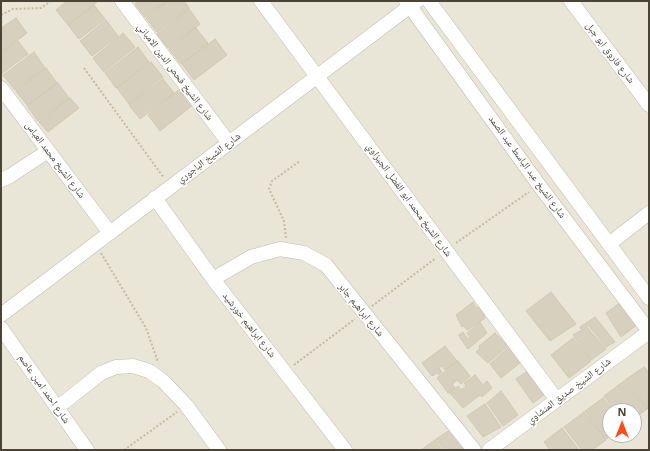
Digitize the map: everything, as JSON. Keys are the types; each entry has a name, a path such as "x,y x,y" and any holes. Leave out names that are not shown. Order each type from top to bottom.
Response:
{"street":[{"name":"شارع الشيخ فحص الدين الامباني","path":"122,1 229,143"},
{"name":"شارع الشيخ محمد ابو الفضل الجيزاوي","path":"261,1 557,400"},
{"name":"شارع الشيخ عبد الباسط عبد الصمد","path":"429,1 649,298"},
{"name":"شارع فاروق ابو جبل","path":"571,1 649,105"},
{"name":"شارع الشيخ الباجوري","path":"1,315 411,3"},
{"name":"شارع الشيخ عبد الباسط عبد الصمد","path":"411,3 539,185 649,331"},
{"name":"شارع الشيخ محمد العباس","path":"1,88 110,233"},
{"path":"1,180 10,176 48,151"},
{"name":"شارع ابراهيم خورشيد","path":"155,198 213,279 346,450"},
{"path":"609,244 649,213"},
{"name":"شارع ابراهيم جابر","path":"213,279 251,256 280,249 304,253 326,265 474,450"},
{"name":"شارع احمد امين عاصم","path":"1,328 88,450"},
{"name":"شارع الشيخ صديق المنشاوي","path":"489,450 649,331"},
{"path":"58,408 101,373 116,367 133,366 149,371 163,381 186,405 219,450"}],"path":[{"path":"1,14 13,9 41,8 51,1"},
{"path":"84,68 170,187"},
{"path":"280,249 286,238 286,229 284,221 269,193 270,184 300,161"},
{"path":"446,250 539,185"},
{"path":"95,244 146,328 156,354 163,381"},
{"path":"124,450 186,405"}],"shaded area":[{"path":"1,1 649,1 649,450 1,450"}],"building":[{"path":"67,1 98,1 68,25 56,10"},
{"path":"139,1 167,1 145,17 135,4"},
{"path":"168,1 184,1 189,8 157,32 146,18"},
{"path":"94,5 105,19 79,39 68,25"},
{"path":"189,9 200,24 168,48 157,34"},
{"path":"16,18 27,33 1,52 1,28"},
{"path":"106,20 118,36 92,56 80,41"},
{"path":"196,28 208,43 181,64 169,49"},
{"path":"123,33 135,47 104,72 93,58"},
{"path":"215,39 227,55 194,80 182,64"},
{"path":"18,41 28,54 1,74 1,53"},
{"path":"138,47 149,62 116,88 105,73"},
{"path":"34,52 45,68 15,90 3,75"},
{"path":"151,62 163,77 129,104 117,88"},
{"path":"46,68 57,83 27,105 16,91"},
{"path":"163,79 174,93 140,119 129,105"},
{"path":"58,83 69,98 38,121 27,106"},
{"path":"181,88 194,104 160,131 148,115"},
{"path":"70,98 79,108 48,132 39,122"},
{"path":"551,292 576,324 550,341 526,311"},
{"path":"624,300 641,322 621,337 606,313"},
{"path":"473,302 476,308 480,306 485,318 467,330 464,326 462,327 456,315"},
{"path":"595,317 615,342 606,347 588,325 581,329 580,327"},
{"path":"480,322 487,333 468,349 459,335 463,332 468,339 470,338 467,333"},
{"path":"587,327 606,349 591,360 573,335"},
{"path":"495,333 508,346 488,363 476,352 480,348 479,346"},
{"path":"573,338 591,361 569,378 551,355"},
{"path":"445,346 457,361 445,370 442,366 439,368 442,372 439,375 437,373 432,376 422,363"},
{"path":"509,347 521,362 501,378 490,364"},
{"path":"458,361 470,376 461,384 457,380 452,384 455,388 448,393 437,378"},
{"path":"644,367 649,373 648,409 625,380"},
{"path":"532,368 549,391 533,403 516,379"},
{"path":"475,375 483,385 487,381 492,388 482,397 480,395 463,408 450,393 458,386 461,390 466,386 464,383"},
{"path":"624,381 647,409 642,413 642,403 609,403 604,396"},
{"path":"501,391 518,415 503,426 487,403"},
{"path":"603,398 607,403 602,403 602,434 585,411"},
{"path":"485,404 501,427 483,437 467,416"},
{"path":"584,412 602,435 602,443 592,450 582,450 564,427"},
{"path":"453,428 469,450 444,450 436,439"},
{"path":"562,428 579,450 550,450 544,442"},
{"path":"435,440 442,450 421,450"}]}
